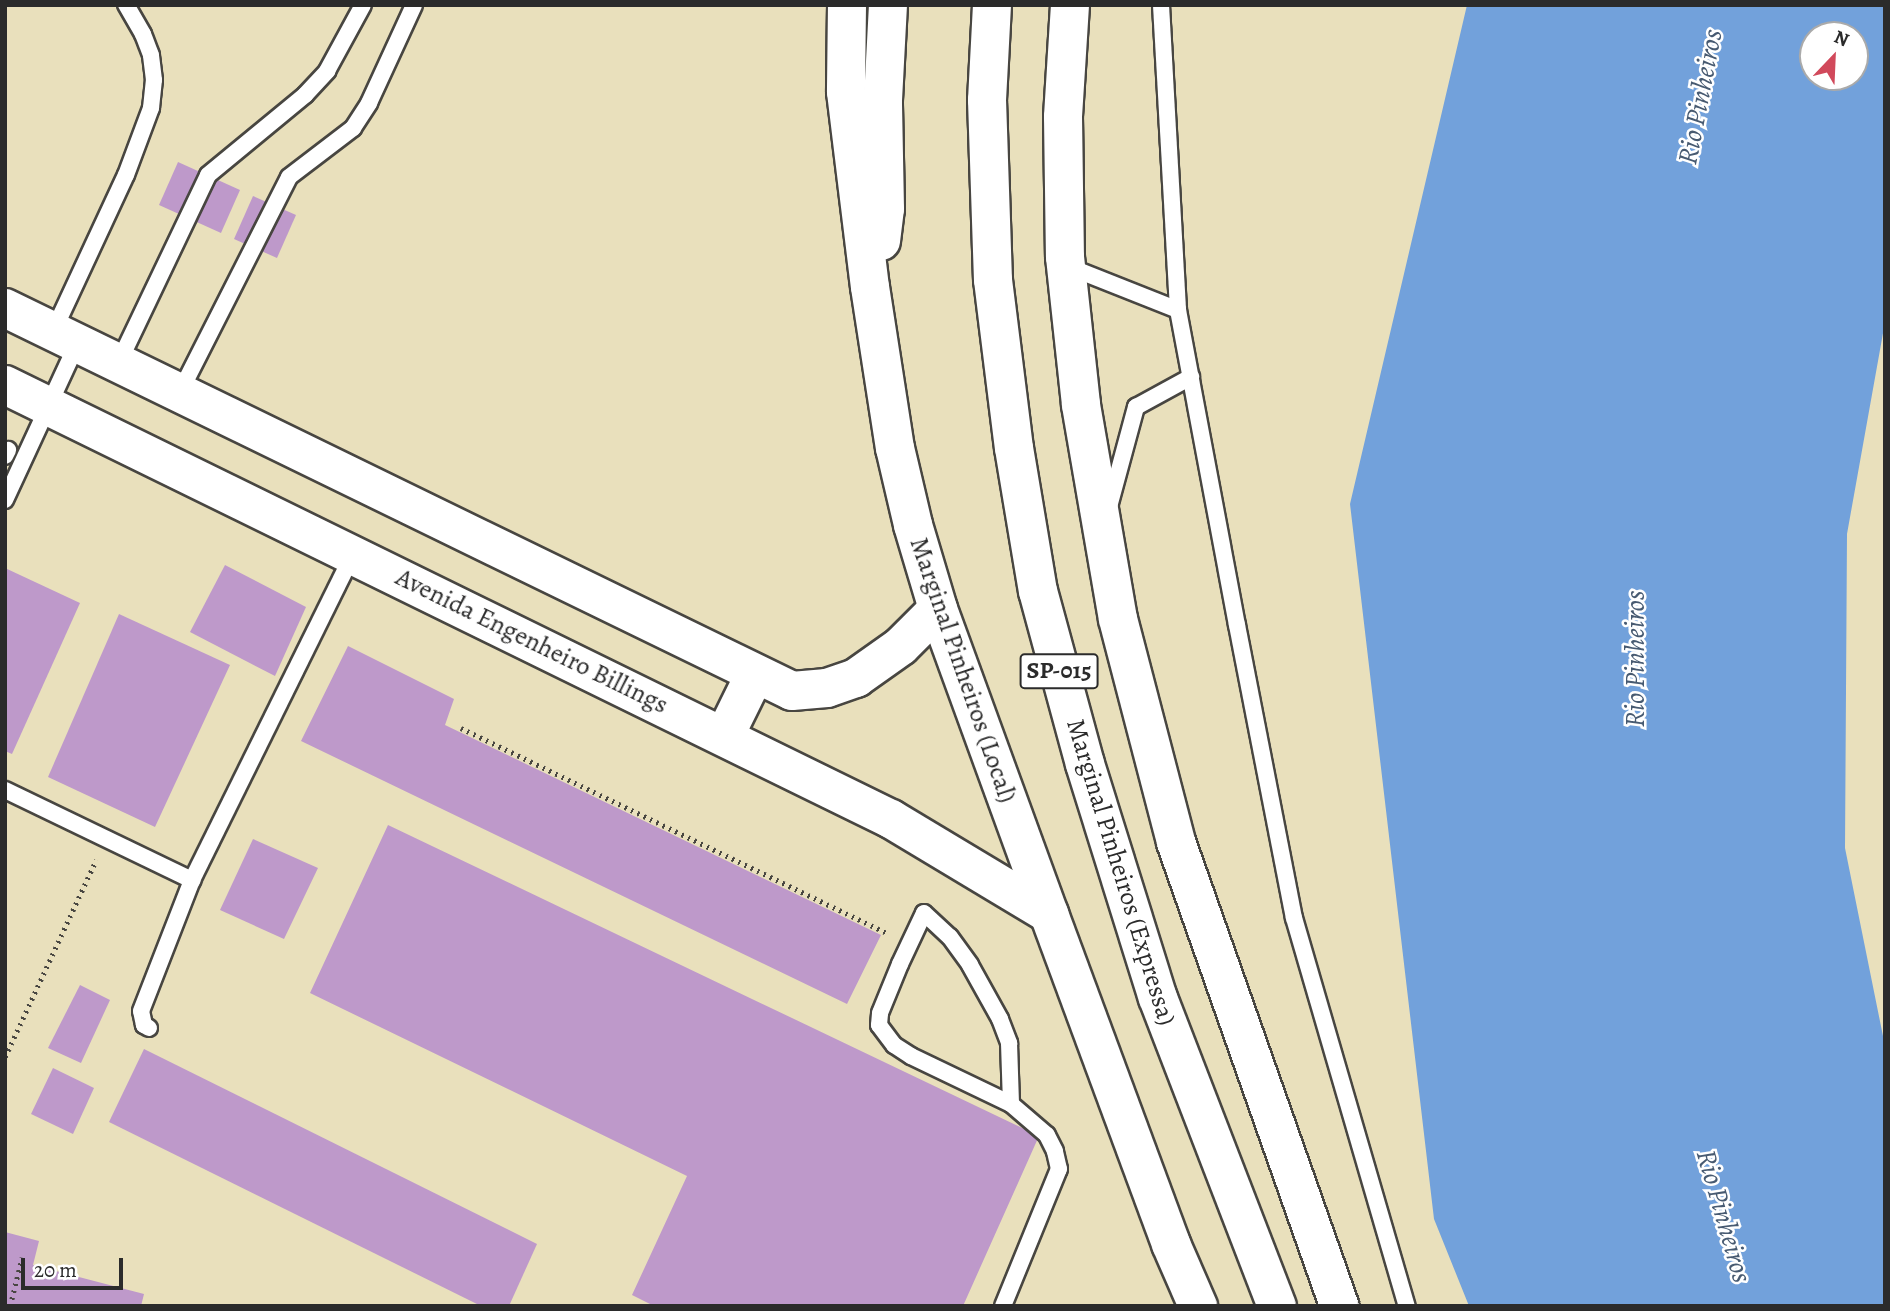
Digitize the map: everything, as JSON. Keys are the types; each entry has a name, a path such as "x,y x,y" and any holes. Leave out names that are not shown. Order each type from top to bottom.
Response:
{"main road":[{"name":"Marginal Pinheiros (Local)","path":"846,5 846,92 870,287 895,448 913,526 938,609 1049,914 1171,1244 1198,1306"},
{"path":"870,287 885,209 883,100 888,5"},
{"name":"Marginal Pinheiros (Expressa)","path":"992,5 987,100 993,280 1014,447 1038,591 1085,764 1157,999 1277,1306"},
{"path":"1070,5 1063,117 1066,265 1081,405 1118,619 1176,842 1310,1215 1339,1306"},
{"path":"5,308 792,691 841,684 901,646 938,609"},
{"name":"Avenida Engenheiro Billings","path":"5,385 725,735 891,819 1049,914"},
{"path":"725,735 755,674"}],"lane":[{"path":"5,500 48,406 65,338 151,108 154,80 151,55 143,34 126,5"},
{"path":"118,364 208,176 305,95 327,71 363,5"},
{"path":"179,394 289,177 353,128 369,103 414,5"},
{"path":"1160,5 1178,310 1294,918 1407,1306"},
{"path":"1066,265 1178,310"},
{"path":"1103,530 1136,407 1191,377"},
{"path":"149,1028 144,1025 141,1011 192,880 353,554"},
{"path":"5,790 192,880"},
{"path":"1003,1306 1059,1168 1047,1135 1011,1104 911,1056 884,1035 879,1025 880,1013 924,914 950,937 990,998 1009,1043 1011,1104"}],"path":[{"path":"461,728 908,945"},
{"path":"5,1056 106,838"},
{"path":"10,1306 22,1256"}],"water":[{"name":"Rio Pinheiros","path":"1467,5 1885,5 1885,322 1847,534 1845,848 1885,1046 1885,1306 1469,1306 1434,1219 1350,504"}],"building":[{"path":"178,162 240,190 221,233 159,205"},
{"path":"253,196 296,215 277,258 234,239"},
{"path":"225,565 306,607 275,676 190,632"},
{"path":"5,568 80,603 12,754 5,751"},
{"path":"119,614 230,665 155,827 48,777"},
{"path":"348,646 454,699 445,725 881,935 847,1004 301,741"},
{"path":"388,825 1039,1136 963,1306 654,1306 632,1295 687,1176 310,993"},
{"path":"253,839 318,868 284,939 220,910"},
{"path":"80,985 110,1000 81,1063 48,1048"},
{"path":"144,1049 537,1244 509,1306 481,1306 109,1122"},
{"path":"53,1068 94,1088 73,1134 31,1114"},
{"path":"5,1232 39,1241 33,1265 144,1294 141,1306 5,1306"}]}
